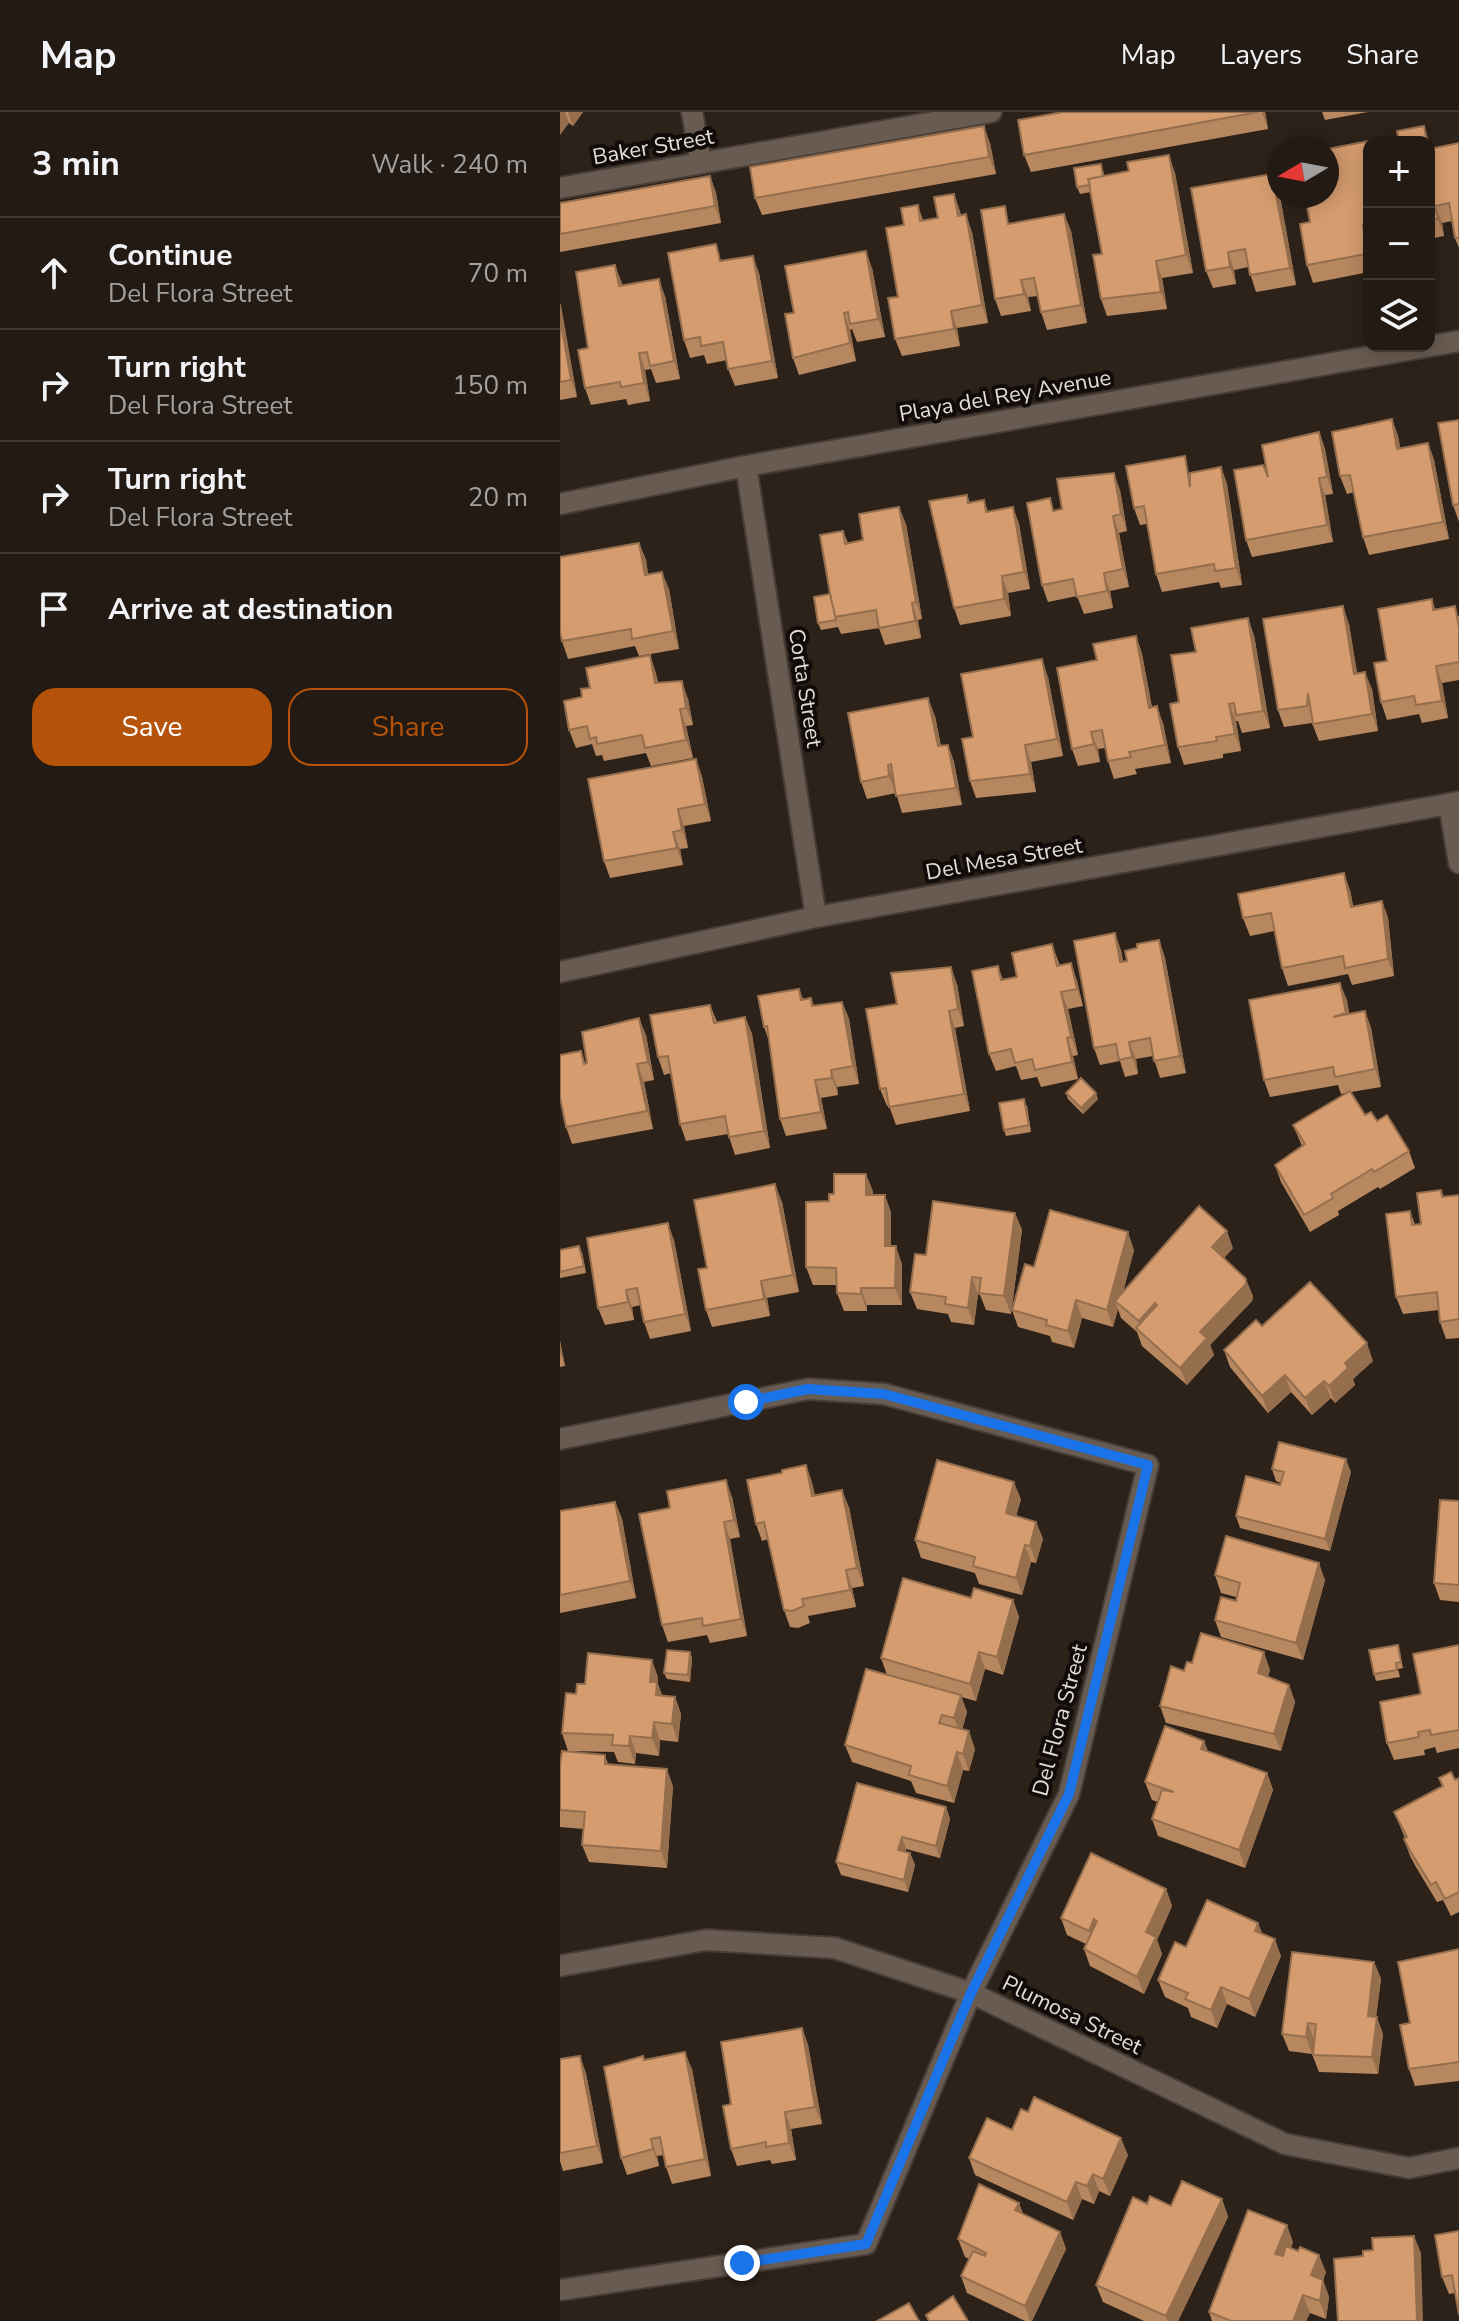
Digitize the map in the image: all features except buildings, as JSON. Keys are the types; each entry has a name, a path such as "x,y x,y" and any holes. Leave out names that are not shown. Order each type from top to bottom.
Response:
{"street":[{"path":"692,112 701,163"},
{"name":"Baker Street","path":"560,188 991,112"},
{"name":"Playa del Rey Avenue","path":"560,504 746,466 1459,341"},
{"name":"Corta Street","path":"746,466 816,917"},
{"path":"1454,803 1459,863"},
{"name":"Del Mesa Street","path":"560,972 816,917 1454,803"},
{"name":"Del Flora Street","path":"560,1439 808,1389 884,1394 1148,1465 1069,1794 971,1993 866,2244 560,2290"},
{"name":"Plumosa Street","path":"560,1966 706,1940 835,1948 971,1993 1285,2144 1409,2168 1459,2158"}],"route":[{"path":"742,2263 866,2244 971,1993 1069,1794 1148,1465 884,1394 808,1389 746,1402"}]}
